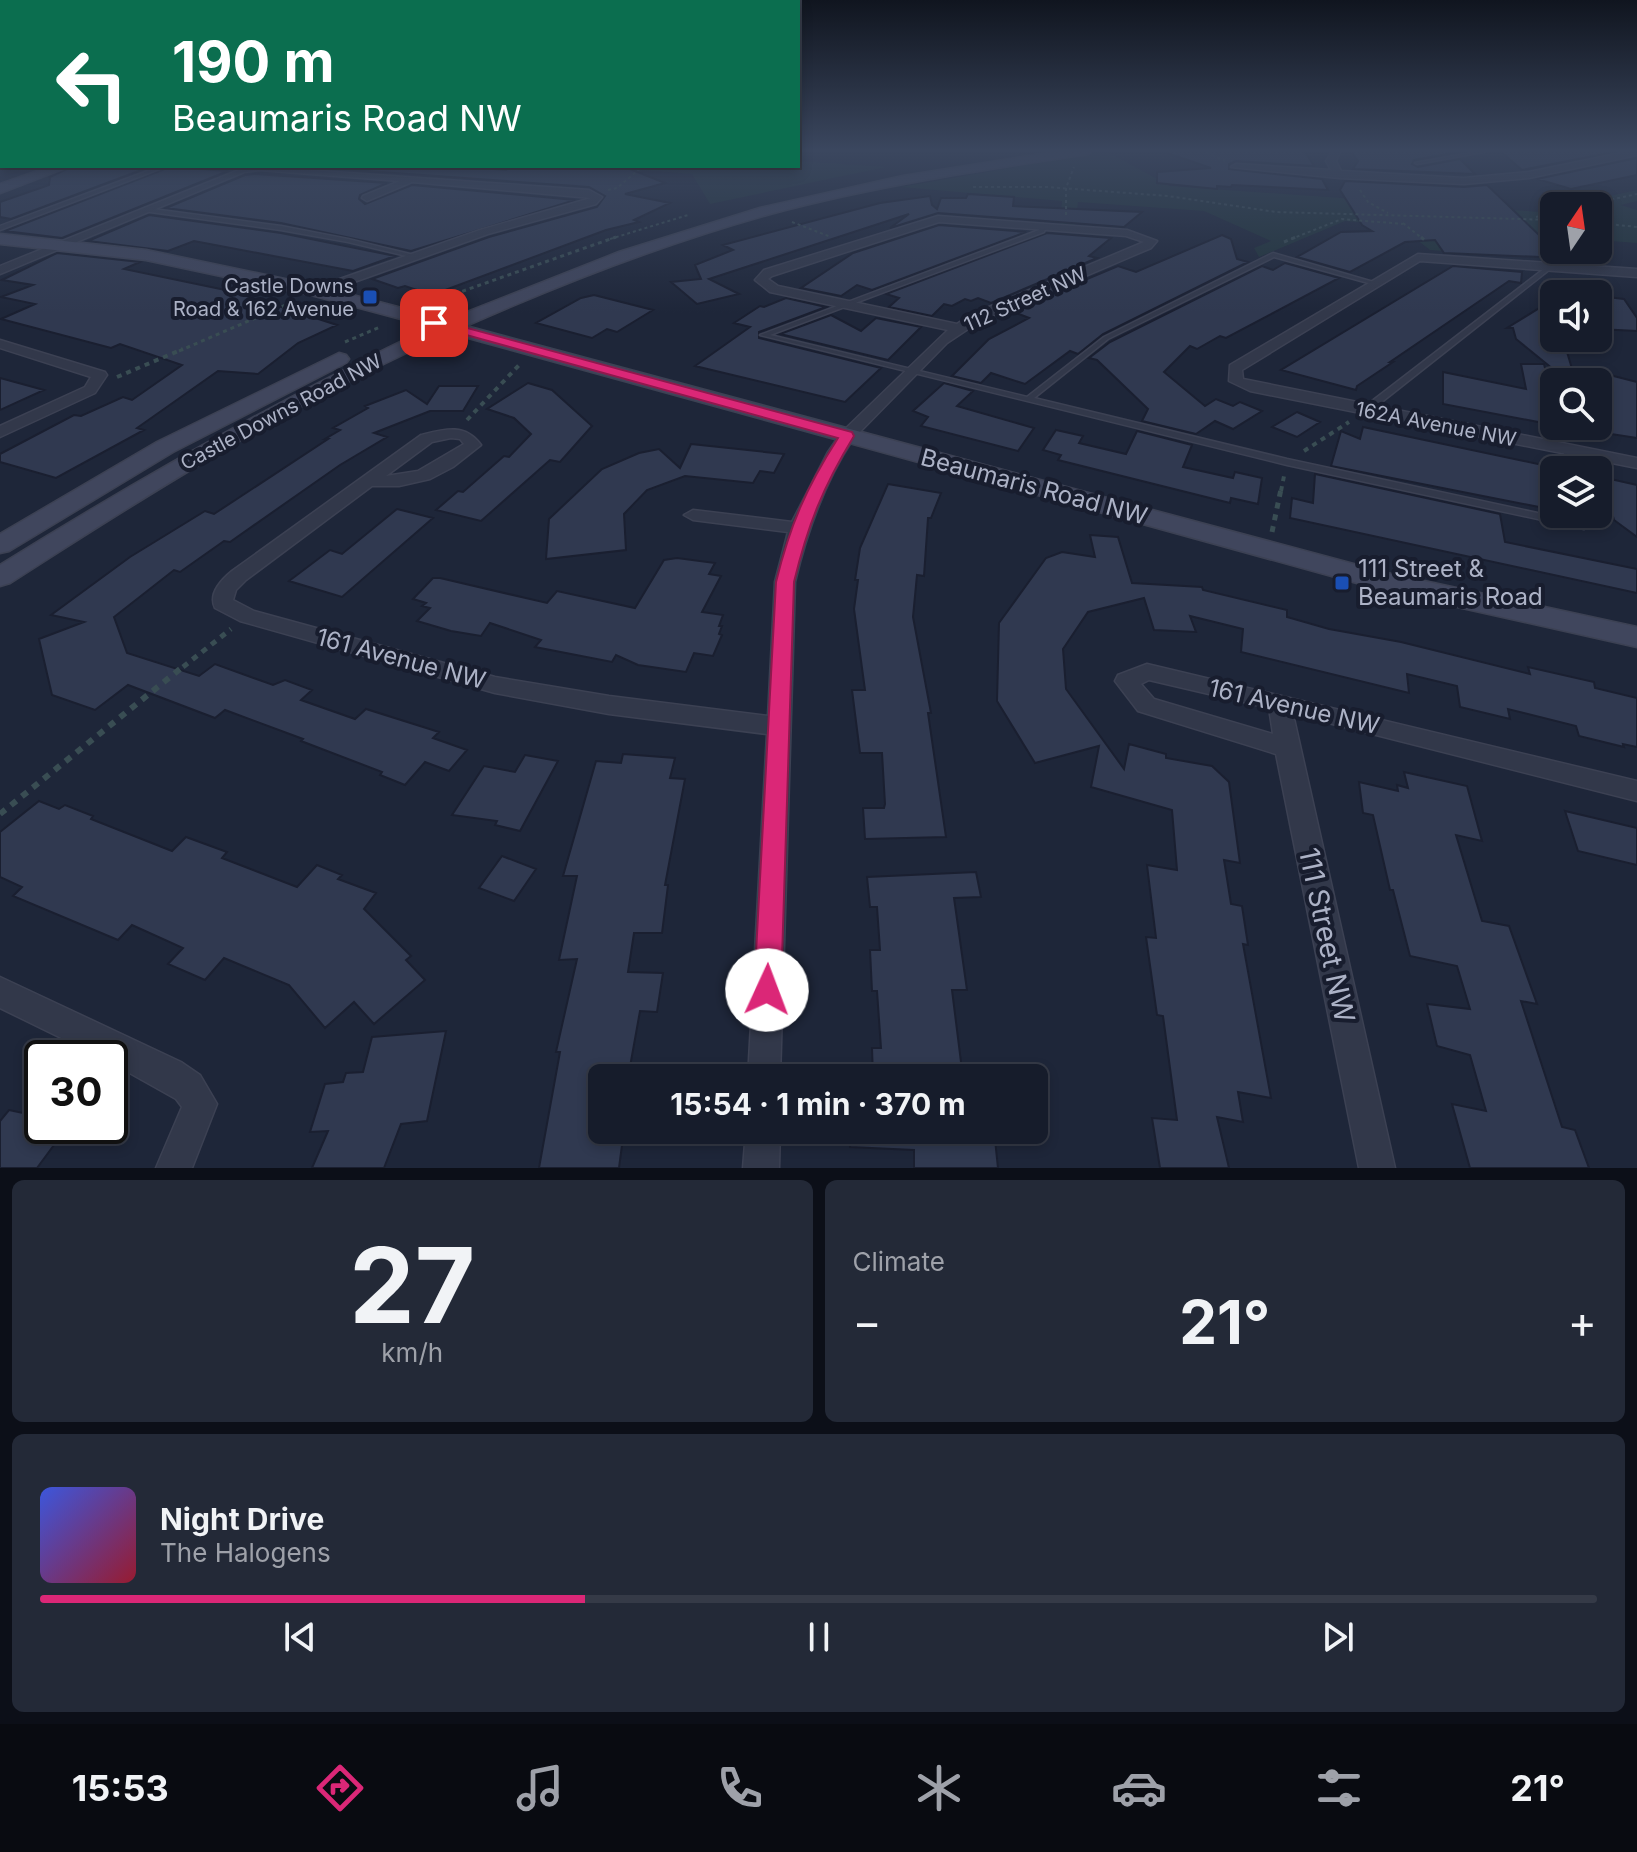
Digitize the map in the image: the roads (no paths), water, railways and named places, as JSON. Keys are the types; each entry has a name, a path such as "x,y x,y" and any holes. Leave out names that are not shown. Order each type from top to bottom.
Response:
{"main road":[{"name":"Castle Downs Road NW","path":"0,577 202,453 434,323 567,262 703,218 760,205"},
{"name":"Castle Downs Road NW","path":"0,545 165,447 303,375 434,323 601,264 744,217 796,205"},
{"name":"Beaumaris Road NW","path":"0,239 146,255 318,291 1386,582 1637,637"}],"street":[{"path":"0,270 158,205"},
{"path":"318,291 484,232 583,205"},
{"path":"957,328 774,289 761,280 768,273 938,219 1043,226"},
{"name":"112 Street NW","path":"765,1064 785,582 798,528 826,469 847,436 957,328 1147,246 1151,241 1135,234 1043,226"},
{"path":"1374,283 1427,250 1551,266 1637,273"},
{"name":"162A Avenue NW","path":"1374,283 1235,368 1236,381 1250,387 1637,463"},
{"path":"0,344 100,375 90,390 0,432"},
{"name":"161 Avenue NW","path":"367,481 397,483 430,475 473,445 465,435 427,438 367,481 232,580 222,592 222,603 247,616 495,685 609,705 777,726"},
{"path":"693,515 798,528"},
{"name":"161 Avenue NW","path":"1287,748 1146,705 1126,681 1147,672 1637,791"},
{"name":"111 Street NW","path":"1280,702 1287,748 1377,1168"},
{"path":"0,992 169,1074 188,1087 200,1104 190,1136 174,1168"},
{"path":"761,1168 762,1144"}],"lane":[{"path":"0,228 63,205"},
{"path":"145,210 251,222 345,239 415,256"},
{"path":"1043,226 1042,231 763,335 1287,462 1540,517"},
{"path":"1029,399 1106,338 1273,255 1374,283"},
{"path":"1366,410 1551,266"},
{"path":"1567,449 1569,456"}],"place":[{"name":"Castle Downs Road & 162 Avenue","path":"370,297"},
{"name":"111 Street & Beaumaris Road","path":"1342,583"}]}
